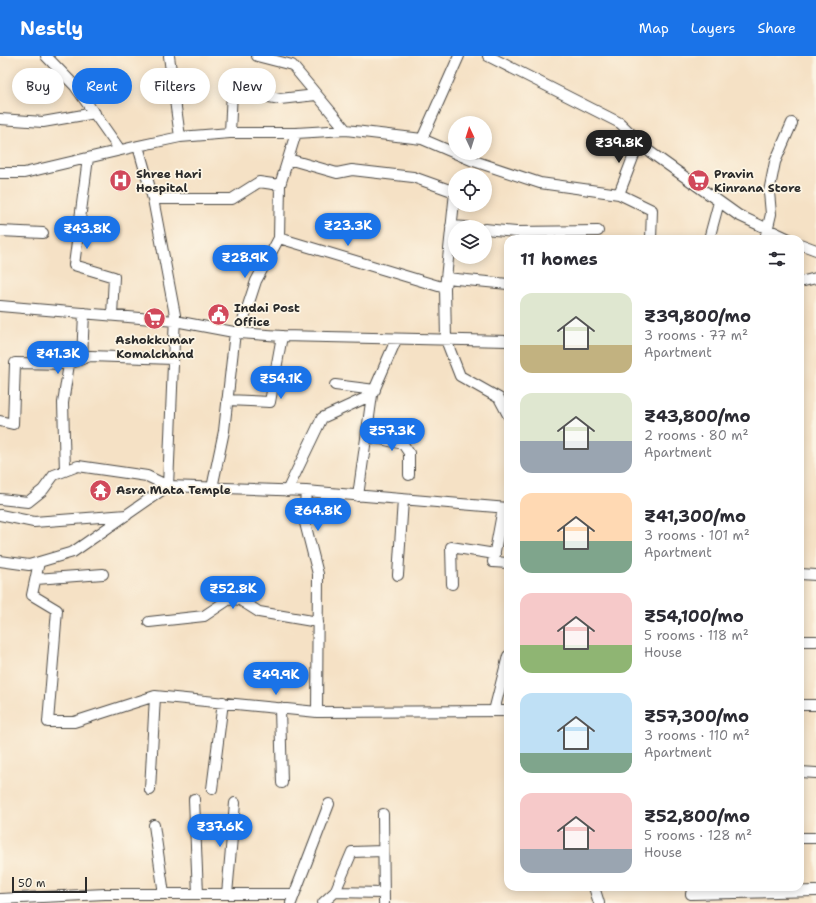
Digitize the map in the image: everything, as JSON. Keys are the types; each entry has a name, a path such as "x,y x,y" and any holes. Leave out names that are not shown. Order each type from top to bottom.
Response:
{"street":[{"path":"46,56 75,86 120,150"},
{"path":"169,56 180,138"},
{"path":"257,56 292,65 346,130"},
{"path":"422,138 459,56"},
{"path":"488,56 620,123 650,152 719,202 738,215 780,235"},
{"path":"230,134 232,90 280,99 316,95"},
{"path":"0,119 43,122 95,113"},
{"path":"765,235 771,214 770,192 775,162 792,123"},
{"path":"0,173 24,174 120,150 180,138 230,134 296,133 346,130 422,138 471,160 540,183 619,194 652,210 651,235"},
{"path":"212,488 224,431 237,333 256,281 279,238 280,185 296,133"},
{"path":"619,194 639,142"},
{"path":"138,146 153,199 174,321 168,486"},
{"path":"88,158 74,264 114,277 112,315"},
{"path":"288,159 337,173 352,170 413,177 455,192 452,220"},
{"path":"153,199 232,199 259,182 280,185"},
{"path":"710,235 719,202"},
{"path":"492,230 516,232 598,231"},
{"path":"0,231 43,233"},
{"path":"279,238 445,288"},
{"path":"804,246 816,250"},
{"path":"448,257 445,288 446,340 460,376 499,398 504,407"},
{"path":"446,278 504,284"},
{"path":"804,281 816,278"},
{"path":"0,306 174,321 237,333 396,340 504,341"},
{"path":"82,359 84,313"},
{"path":"227,400 270,402 282,336"},
{"path":"358,496 374,393 396,340"},
{"path":"0,421 13,424 15,362 69,364 90,356 173,359"},
{"path":"65,471 62,403 69,364"},
{"path":"336,385 374,393"},
{"path":"287,491 322,418 374,393"},
{"path":"367,436 403,444 409,453 409,475"},
{"path":"0,500 28,502 43,490 54,475 78,466 147,476 168,486 306,492 504,508"},
{"path":"0,562 29,566 73,552 168,486"},
{"path":"306,492 304,523 318,574 317,712"},
{"path":"398,575 403,500"},
{"path":"0,515 34,522 127,515"},
{"path":"504,516 493,562 504,563"},
{"path":"452,584 451,547 495,554"},
{"path":"39,562 32,595 57,610 48,722 74,722 155,696 317,712 504,711"},
{"path":"36,579 103,574"},
{"path":"804,574 816,575"},
{"path":"149,622 204,616 228,600 235,599 240,600 259,612 318,622"},
{"path":"804,642 816,641"},
{"path":"494,711 504,672"},
{"path":"150,790 155,696"},
{"path":"212,790 223,702"},
{"path":"804,705 816,706"},
{"path":"280,708 282,783"},
{"path":"804,772 816,773"},
{"path":"194,799 203,897"},
{"path":"227,894 235,803"},
{"path":"0,899 105,894 203,897 227,894 292,898 329,804"},
{"path":"335,892 384,898 383,814"},
{"path":"154,825 170,897"},
{"path":"804,838 816,838"},
{"path":"323,903 335,892 352,852 383,850"},
{"path":"692,891 691,894 816,891"}],"place":[{"name":"Shree Hari Hospital","path":"121,181"},
{"name":"Pravin Kinrana Store","path":"698,181"},
{"name":"Indai Post Office","path":"218,315"},
{"name":"Ashokkumar Komalchand","path":"155,319"},
{"name":"Asra Mata Temple","path":"100,490"}]}
